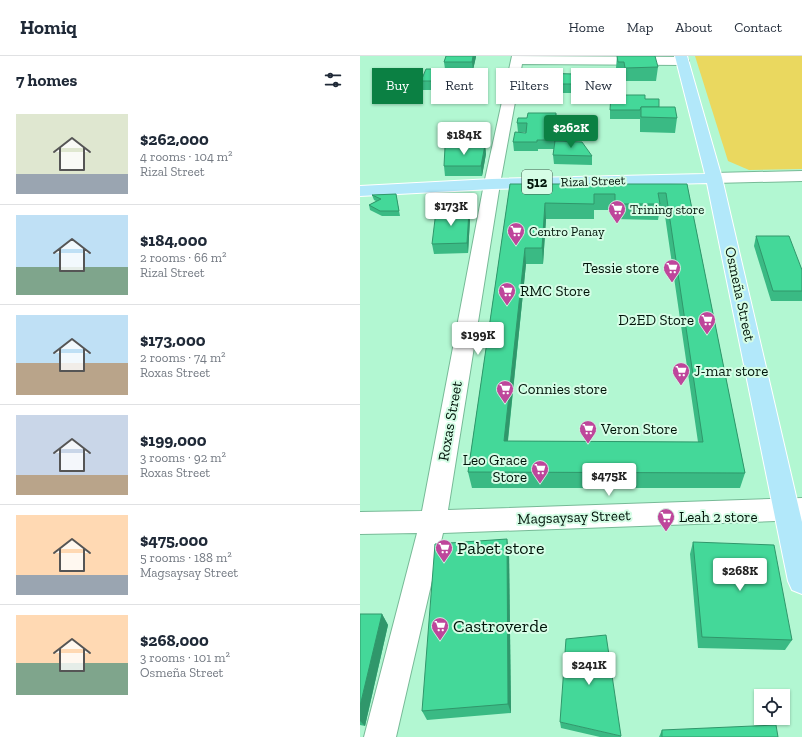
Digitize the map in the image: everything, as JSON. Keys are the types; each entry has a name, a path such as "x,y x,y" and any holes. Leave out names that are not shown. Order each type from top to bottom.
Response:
{"main road":[{"name":"Osmeña Street","path":"682,59 714,178 795,509 802,581"},
{"name":"Rizal Street","path":"360,191 492,184 714,178"}],"street":[{"path":"518,58 682,59"},
{"name":"Roxas Street","path":"516,68 518,58"},
{"name":"Roxas Street","path":"380,737 433,522 492,184 508,104"},
{"name":"Rizal Street","path":"714,178 802,176"},
{"name":"Magsaysay Street","path":"360,523 433,522 795,509"}],"shaded area":[{"path":"695,56 802,56 802,169 749,170 728,161"}],"building":[{"path":"446,56 473,56 472,62 444,62"},
{"path":"617,56 655,56 658,67 625,68 624,62 618,62"},
{"path":"426,69 431,69 431,81 423,81"},
{"path":"563,74 571,74 571,84 563,84"},
{"path":"626,95 645,95 645,99 659,99 659,107 641,107 640,110 610,110 610,104 626,104"},
{"path":"641,107 675,107 677,118 641,117"},
{"path":"528,113 556,113 554,140 513,142 515,132 526,133 527,123 517,123 518,118 527,118"},
{"path":"555,141 582,142 592,156 553,155"},
{"path":"485,145 481,166 444,166 445,147"},
{"path":"510,184 687,184 745,473 468,472","holes":["658,193 666,193 703,442 504,441 525,248 542,248 545,203 594,204 594,194 615,194 615,204 660,204"]},
{"path":"396,194 399,211 380,211 369,205 381,199 372,195"},
{"path":"469,210 467,243 432,244 436,211"},
{"path":"756,236 789,236 802,270 802,291 773,291"},
{"path":"507,539 508,704 422,711 435,544"},
{"path":"693,542 774,545 792,640 702,637"},
{"path":"360,614 382,614 360,706"},
{"path":"606,635 621,736 560,722 566,639"},
{"path":"776,725 778,737 662,737 662,730"}],"place":[{"name":"Trining store","path":"617,224"},
{"name":"Centro Panay","path":"516,246"},
{"name":"Tessie store","path":"672,283"},
{"name":"RMC Store","path":"507,306"},
{"name":"D2ED Store","path":"707,335"},
{"name":"J-mar store","path":"681,386"},
{"name":"Connies store","path":"505,404"},
{"name":"Veron Store","path":"588,444"},
{"name":"Leo Grace Store","path":"540,484"},
{"name":"Leah 2 store","path":"666,532"},
{"name":"Pabet store","path":"444,563"},
{"name":"Castroverde","path":"440,641"}]}
